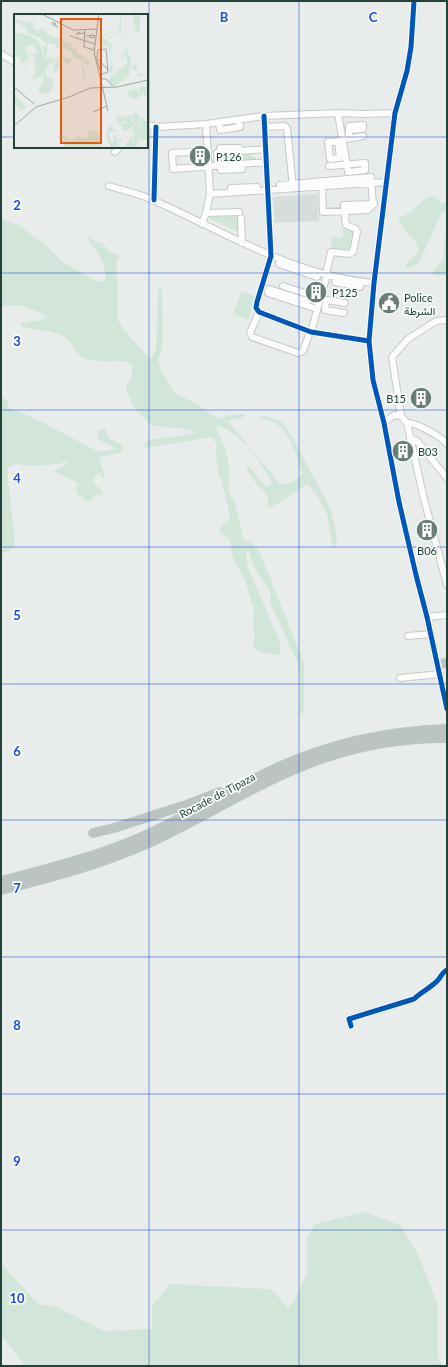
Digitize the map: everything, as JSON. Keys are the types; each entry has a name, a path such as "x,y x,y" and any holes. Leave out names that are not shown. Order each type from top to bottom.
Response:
{"highway":[{"name":"Rocade de Tipaza","path":"1,881 77,861 111,850 175,821 275,769 327,748 360,739 419,730 447,729"},
{"name":"Rocade de Tipaza","path":"1,890 80,870 116,857 150,842 272,780 317,760 382,744 422,738 447,738"},
{"path":"93,833 114,828 220,792 241,787"}],"street":[{"path":"414,1 411,47 395,113 374,283 369,341 373,380 384,423 399,502 416,575 428,617 431,634 442,668 447,709"},
{"path":"1,54 14,61"},
{"path":"148,125 156,127 219,123 264,116 338,113 395,113"},
{"path":"329,166 337,162 347,164 341,140 338,113"},
{"path":"256,319 254,314 256,305 271,256 264,116"},
{"path":"202,224 210,194 206,124"},
{"path":"265,127 285,126 287,128 293,186"},
{"path":"154,200 156,127"},
{"path":"337,162 341,140 349,130"},
{"path":"341,140 363,136"},
{"path":"266,149 241,152 241,148 220,148 220,153 218,153 221,170 242,169 242,164 267,162"},
{"path":"208,151 172,153 173,169 220,166"},
{"path":"210,194 280,189 293,186 371,177 374,204 344,205 346,225 356,229 357,232 353,252 349,254 331,252 319,304 310,332 301,353 297,353 251,336 250,333 259,312"},
{"path":"293,186 322,186 386,182"},
{"path":"109,186 154,200 242,243 281,260 336,277 374,283"},
{"path":"322,186 323,212 345,211"},
{"path":"206,213 240,215 242,243"},
{"path":"283,286 326,306"},
{"path":"306,305 307,301 269,289 268,293 306,305 319,304"},
{"path":"344,313 325,310 326,300 345,303"},
{"path":"256,305 259,312 265,315 310,332 369,341"},
{"path":"447,320 436,321 408,339 392,357 401,416 407,423 423,495 447,585"},
{"path":"384,423 394,415 401,416"},
{"path":"407,423 412,422 433,433 444,440 447,444"},
{"path":"410,438 417,441 447,478"},
{"path":"428,617 447,615"},
{"path":"408,636 431,634"},
{"path":"400,678 442,668"},
{"path":"351,1026 349,1019 414,999 438,980 443,972 447,970"}],"shaded area":[{"path":"317,194 319,221 275,223 273,197"}],"green space":[{"path":"251,153 251,157 256,157 255,161 220,163 220,156"},
{"path":"432,195 441,203 447,203 447,210 441,213 419,263 406,269 406,264 418,252 418,248 416,243 404,230 398,219 411,212 423,200"},
{"path":"239,213 240,233 208,218 210,215"},
{"path":"1,219 18,225 47,246 63,262 97,281 105,282 105,271 100,256 89,243 89,236 93,240 103,244 110,252 120,256 116,261 118,320 123,329 149,358 153,356 156,349 158,289 161,288 163,345 158,362 161,371 175,393 199,405 217,419 230,415 244,414 244,417 228,421 280,484 289,483 303,474 294,448 284,431 274,423 258,417 270,417 282,422 293,438 331,510 337,546 333,549 327,514 315,492 307,484 282,501 267,508 267,495 253,479 245,465 249,466 267,486 272,483 262,465 235,435 217,425 216,429 227,455 229,466 229,491 235,502 244,541 250,541 260,553 304,663 303,714 299,712 300,678 298,663 271,605 270,591 254,567 249,551 246,550 247,565 281,647 280,654 278,655 259,652 253,647 255,634 253,624 254,610 244,578 239,568 235,564 230,539 219,530 230,517 222,481 219,476 216,443 211,437 147,448 143,446 149,440 195,432 152,426 134,407 126,390 132,375 132,365 123,361 96,361 85,358 78,353 68,340 59,334 22,327 21,323 38,321 47,318 43,314 19,305 1,306"},
{"path":"346,227 355,231 350,251 331,250 332,237 343,237 343,230 346,230"},
{"path":"447,232 447,275 437,276 432,273 443,259 445,237"},
{"path":"241,291 255,296 248,320 233,315"},
{"path":"1,396 7,401 9,408 34,418 97,451 114,450 115,448 102,442 97,437 99,430 105,429 109,438 122,445 123,449 120,453 100,457 105,479 98,473 94,478 94,484 101,489 103,495 95,496 88,502 78,495 76,488 78,484 75,481 54,471 65,465 67,461 59,464 31,466 17,464 10,466 7,470 15,540 14,546 11,549 1,553"},
{"path":"364,1212 400,1225 419,1256 438,1306 438,1355 442,1366 25,1366 1,1335 1,1263 38,1304 56,1307 104,1331 152,1329 152,1306 170,1284 271,1289 288,1308 295,1299 307,1273 307,1238 315,1224"}],"cycle path":[{"path":"414,1 411,47 407,71 395,113 374,283 369,341 373,380 384,423 399,502 427,617 447,709"},
{"path":"264,116 271,256 256,308 259,312 311,332 369,341"},
{"path":"154,200 156,127"},
{"path":"351,1026 349,1019 414,999 436,983 447,970"}],"place":[{"name":"P126","path":"200,156"},
{"name":"P125","path":"316,292"},
{"name":"Police الشرطة","path":"389,303"},
{"name":"B15","path":"421,398"},
{"name":"B03","path":"403,451"},
{"name":"B06","path":"427,530"}]}
